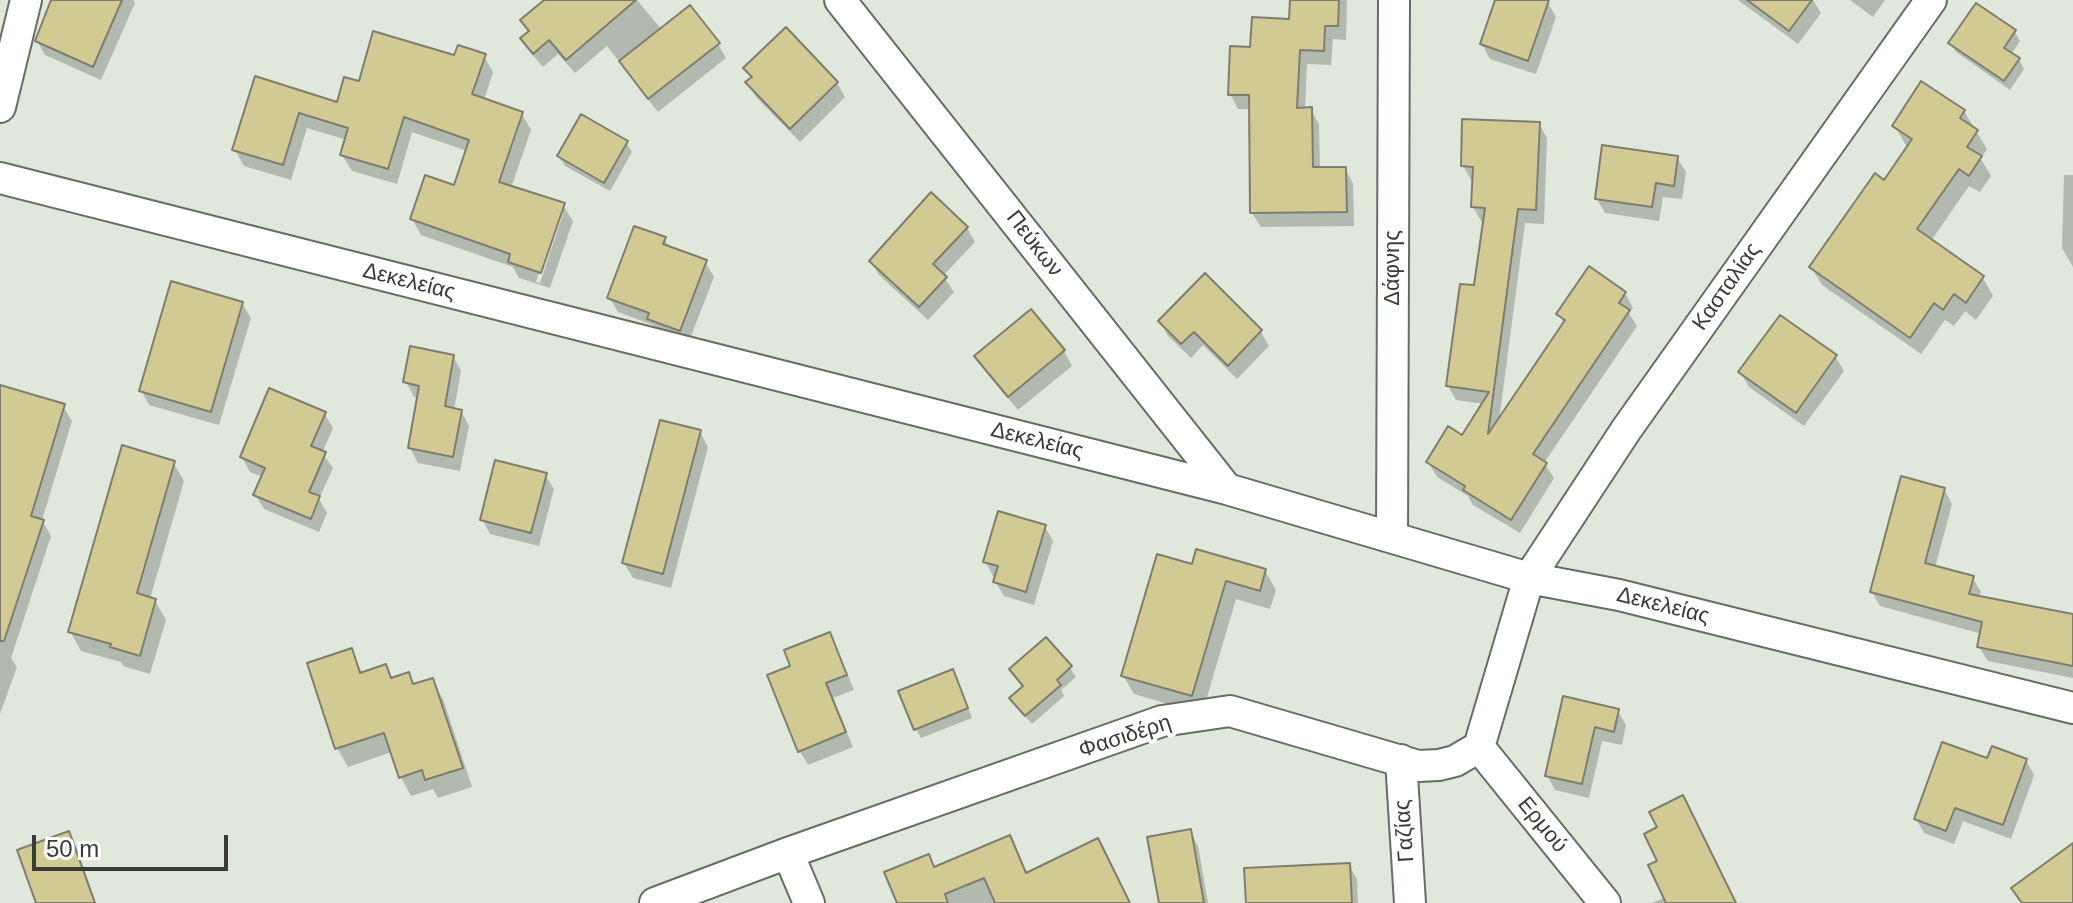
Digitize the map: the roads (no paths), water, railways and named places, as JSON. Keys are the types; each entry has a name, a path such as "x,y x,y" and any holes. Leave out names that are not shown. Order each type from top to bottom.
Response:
{"street":[{"path":"0,107 26,0"},
{"name":"Πεύκων","path":"840,0 1227,489"},
{"name":"Δάφνης","path":"1392,537 1394,0"},
{"name":"Κασταλίας","path":"1529,578 1626,430 1931,0"},
{"name":"Δεκελείας","path":"0,178 1227,489 1529,578 1619,595 2073,708"},
{"path":"1479,747 1529,578"},
{"name":"Φασιδέρη","path":"655,903 1162,721 1230,711 1418,766 1455,761 1479,747"},
{"name":"Ερμού","path":"1479,747 1605,903"},
{"name":"Γαζίας","path":"1401,760 1410,903"},
{"path":"788,853 809,903"}]}
